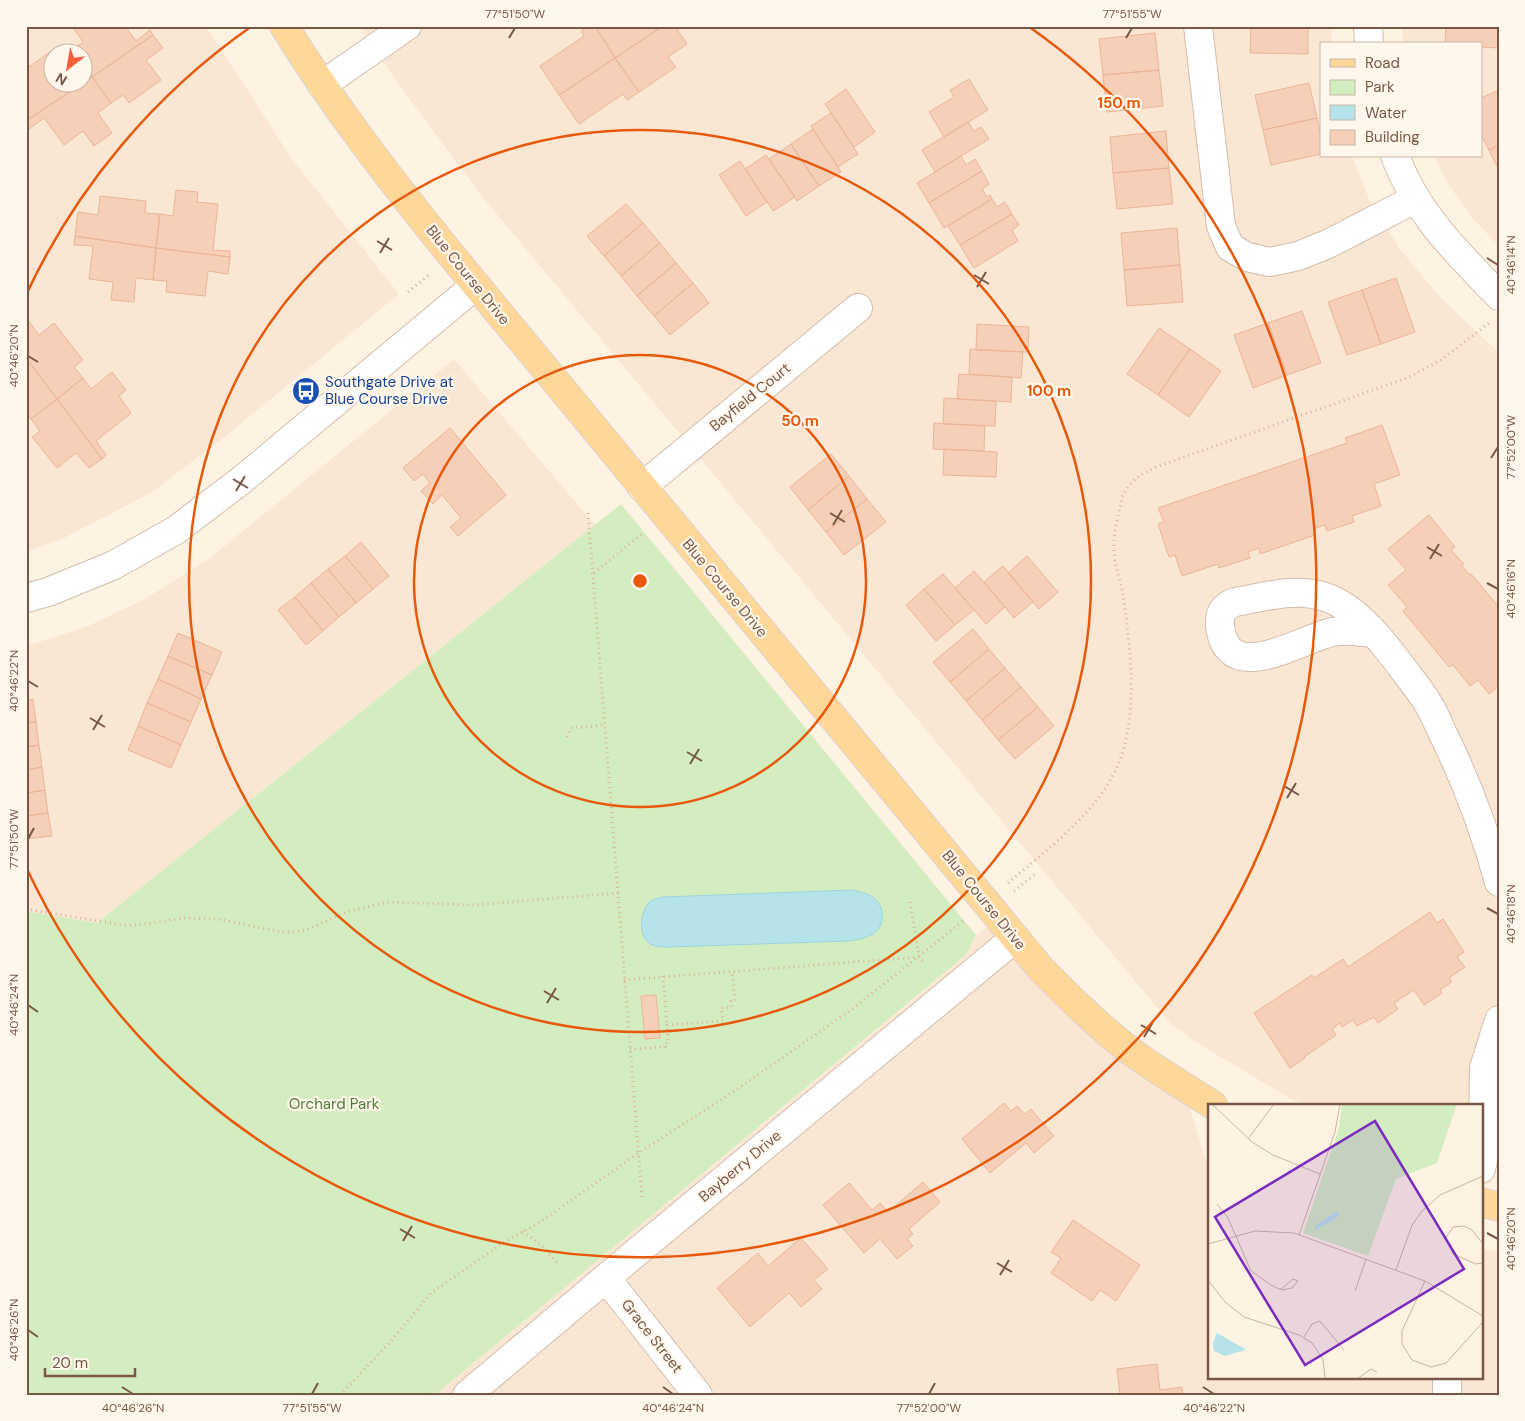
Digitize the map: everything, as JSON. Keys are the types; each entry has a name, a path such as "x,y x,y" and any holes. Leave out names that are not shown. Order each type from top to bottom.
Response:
{"main road":[{"name":"Blue Course Drive","path":"284,26 322,85 400,191 1041,969 1099,1025 1160,1072 1211,1104"},
{"path":"1482,1202 1499,1207"}],"street":[{"path":"322,85 407,26"},
{"path":"1198,26 1221,226 1230,247 1247,257 1270,262 1298,256 1359,228 1415,199"},
{"path":"1368,26 1369,42"},
{"path":"1396,158 1402,176 1415,199 1495,308"},
{"path":"26,598 48,592 114,565 176,530 243,479 476,285"},
{"name":"Bayfield Court","path":"642,487 858,308"},
{"path":"1374,633 1344,630 1316,637 1283,651 1257,657 1246,657 1236,654 1221,638 1220,619 1222,610 1227,605 1287,593 1306,593 1326,597 1359,618 1374,633 1384,643 1429,705 1458,763 1488,843 1499,882"},
{"name":"Bayberry Drive","path":"467,1395 1015,938"},
{"path":"1482,1164 1485,1150 1482,1129 1484,1068 1499,1020"},
{"name":"Grace Street","path":"606,1278 698,1395"},
{"path":"1447,1378 1447,1395"}],"path":[{"path":"1005,886 1064,837 1100,795 1114,775 1123,750 1131,712 1131,669 1124,599 1114,551 1117,522 1123,494 1136,478 1156,467 1407,378 1441,360 1495,308"},
{"path":"588,513 619,893 637,1154 642,1198"},
{"path":"593,574 644,531"},
{"path":"567,737 571,728 604,725"},
{"path":"1012,894 1037,873"},
{"path":"26,909 123,925 138,925 185,918 218,918 281,932 306,930 350,912 386,902 474,905 619,893"},
{"path":"910,902 919,957 925,964"},
{"path":"340,1395 392,1340 431,1293 503,1243 542,1221 637,1154 733,1092 851,1010 966,919"},
{"path":"624,980 919,957"},
{"path":"667,1025 723,1021 722,1008 731,1007 731,1000 735,1001 732,971"},
{"path":"630,1049 665,1047 665,1043 668,1043 663,976"},
{"path":"523,1231 542,1246 560,1265"}],"shaded area":[{"path":"26,26 206,26 292,159 399,294 223,438 151,493 64,538 26,552"},
{"path":"358,26 1332,26 1331,42 1320,42 1320,158 1353,158 1370,201 1400,249 1441,298 1499,353 1499,1159 1482,1155 1482,1104 1307,1104 1291,1099 1194,1041 1170,1023 480,194"},
{"path":"1402,26 1499,26 1499,246 1473,219 1448,184 1435,158 1482,158 1482,42 1403,42"},
{"path":"454,359 595,525 97,923 26,911 26,646 88,626 145,599 211,557"},
{"path":"999,918 1183,1086 1208,1168 1208,1378 1482,1378 1482,1248 1499,1252 1499,1395 435,1395 937,980 966,955 976,935"}],"green space":[{"name":"Orchard Park","path":"621,504 976,935 966,955 435,1395 26,1395 26,911 97,923"}],"water":[{"path":"853,890 867,894 877,901 882,912 882,920 877,930 868,937 856,940 663,947 649,943 643,935 641,923 646,907 650,902 663,897"}],"building":[{"path":"72,26 125,26 136,41 150,30 153,35 92,77 92,42 83,42"},
{"path":"589,26 595,26 615,58 559,95 540,66 584,36 581,31"},
{"path":"595,26 663,26 615,58"},
{"path":"663,26 675,26 687,44 668,57 676,67 639,92 615,58"},
{"path":"1251,26 1308,26 1308,54 1250,53"},
{"path":"1446,26 1499,26 1499,48 1482,47 1482,42 1445,42"},
{"path":"1155,33 1159,70 1103,75 1099,39"},
{"path":"153,35 163,48 146,60 161,80 129,103 123,95 111,103 92,77"},
{"path":"42,58 42,92 70,92 26,121 26,69"},
{"path":"615,58 639,92 627,100 623,94 579,124 559,95"},
{"path":"1159,70 1163,106 1107,112 1103,75"},
{"path":"92,77 111,103 98,113 112,133 94,146 83,131 64,145 44,118 29,129 26,121 70,92 92,92"},
{"path":"969,79 988,110 944,137 929,112 954,97 950,90"},
{"path":"1309,83 1317,118 1263,130 1255,95"},
{"path":"846,89 875,132 854,147 825,104"},
{"path":"1499,90 1499,145 1489,150 1482,137 1482,98"},
{"path":"831,113 858,154 838,167 811,126"},
{"path":"1317,118 1320,132 1320,154 1271,165 1263,130"},
{"path":"968,122 974,131 981,127 989,139 935,172 922,150"},
{"path":"813,129 841,172 819,186 791,144"},
{"path":"1166,131 1169,168 1113,173 1110,137"},
{"path":"791,144 819,186 797,201 769,159"},
{"path":"1499,145 1499,170 1489,150"},
{"path":"766,155 795,197 773,211 745,169"},
{"path":"961,156 966,165 975,159 982,171 929,203 917,183"},
{"path":"740,161 767,202 746,216 719,175"},
{"path":"1169,168 1173,204 1117,209 1113,173"},
{"path":"982,171 989,184 982,189 987,197 990,195 992,199 944,228 929,203"},
{"path":"176,190 198,192 197,202 218,204 213,250 230,251 230,257 156,248 160,214 173,216"},
{"path":"100,196 146,201 145,213 160,214 156,248 75,236 78,212 98,215"},
{"path":"992,199 997,207 1005,202 1012,214 960,245 948,226"},
{"path":"626,204 643,223 604,256 587,236"},
{"path":"1012,214 1019,225 1012,230 1018,241 974,268 960,245"},
{"path":"643,223 660,243 621,276 604,256"},
{"path":"1177,228 1180,265 1124,270 1121,233"},
{"path":"75,236 156,248 153,280 136,278 134,302 111,300 113,282 89,279 93,246 74,245"},
{"path":"660,243 676,263 637,296 621,276"},
{"path":"156,248 230,257 228,274 208,271 205,296 166,292 167,281 153,280"},
{"path":"676,263 693,283 654,316 637,296"},
{"path":"1180,265 1183,302 1127,306 1124,270"},
{"path":"1396,278 1415,332 1381,344 1362,290"},
{"path":"693,283 709,303 670,335 654,316"},
{"path":"1362,290 1381,344 1347,355 1328,302"},
{"path":"1302,311 1321,363 1287,375 1268,323"},
{"path":"27,319 39,335 54,323 83,360 74,367 83,378 57,399 26,358"},
{"path":"1268,323 1287,375 1253,388 1234,335"},
{"path":"977,324 1029,327 1028,352 976,350"},
{"path":"1159,328 1190,349 1158,395 1127,374"},
{"path":"970,349 1023,352 1021,378 969,374"},
{"path":"1190,349 1221,371 1189,417 1158,395"},
{"path":"26,358 57,399 31,419 26,413"},
{"path":"112,372 126,390 119,396 131,413 96,441 106,455 102,459 57,399 83,378 91,389"},
{"path":"959,374 1012,377 1011,402 957,399"},
{"path":"944,398 996,401 995,426 943,424"},
{"path":"57,399 102,459 89,468 76,453 57,468 32,437 40,431 31,419"},
{"path":"934,423 985,426 984,451 933,449"},
{"path":"1382,425 1400,475 1374,484 1381,506 1352,516 1354,522 1327,531 1325,525 1313,529 1315,535 1260,554 1259,548 1248,552 1250,558 1219,568 1218,564 1182,576 1175,555 1169,557 1158,524 1164,522 1158,508 1347,443 1345,438"},
{"path":"450,428 506,495 458,536 450,527 461,518 442,495 433,504 421,491 430,483 423,474 414,481 403,468"},
{"path":"944,449 997,452 996,477 943,475"},
{"path":"831,454 849,476 808,510 790,487"},
{"path":"849,476 867,499 826,532 808,510"},
{"path":"867,499 886,522 844,555 826,532"},
{"path":"1429,515 1455,547 1451,550 1464,564 1462,566 1499,607 1499,686 1489,694 1478,680 1470,686 1453,665 1449,667 1403,611 1407,607 1388,585 1406,570 1388,549"},
{"path":"361,542 389,576 373,589 345,556"},
{"path":"345,556 373,589 356,603 328,569"},
{"path":"1027,556 1058,592 1039,609 1008,573"},
{"path":"1003,566 1033,602 1014,618 984,582"},
{"path":"328,569 356,603 339,617 311,583"},
{"path":"974,571 1005,607 986,624 955,588"},
{"path":"943,574 974,610 955,625 924,589"},
{"path":"311,583 339,617 323,631 295,597"},
{"path":"924,589 955,625 936,641 906,605"},
{"path":"295,597 323,631 306,645 278,610"},
{"path":"973,629 989,649 950,682 933,662"},
{"path":"178,633 222,652 212,675 168,656"},
{"path":"989,649 1005,668 966,701 950,682"},
{"path":"168,656 212,675 201,699 158,679"},
{"path":"1005,668 1021,687 982,720 966,701"},
{"path":"158,679 201,699 191,722 147,703"},
{"path":"1021,687 1038,707 998,740 982,720"},
{"path":"33,699 36,722 26,723 26,700"},
{"path":"147,703 191,722 181,745 138,726"},
{"path":"1038,707 1054,726 1015,759 998,740"},
{"path":"36,722 39,745 26,747 26,723"},
{"path":"138,726 181,745 171,768 128,750"},
{"path":"39,745 42,767 26,770 26,747"},
{"path":"42,767 45,790 26,793 26,770"},
{"path":"45,790 48,813 26,816 26,793"},
{"path":"48,813 52,836 26,839 26,816"},
{"path":"1430,912 1437,923 1443,919 1464,952 1457,957 1465,967 1449,978 1452,982 1440,990 1442,993 1424,1005 1414,990 1394,1003 1398,1009 1378,1023 1374,1017 1357,1026 1353,1020 1342,1027 1340,1023 1332,1029 1336,1035 1290,1068 1254,1013 1312,975 1314,978 1343,959 1348,967"},
{"path":"656,995 660,1038 645,1039 641,996"},
{"path":"1004,1103 1011,1111 1017,1106 1025,1114 1031,1109 1054,1136 1034,1153 1026,1143 990,1173 962,1139"},
{"path":"923,1182 940,1202 909,1229 913,1234 907,1239 913,1246 897,1259 880,1239 864,1253 823,1205 849,1183 872,1210 880,1203 888,1212"},
{"path":"1073,1220 1140,1265 1116,1301 1100,1290 1092,1301 1051,1273 1061,1258 1051,1252"},
{"path":"801,1238 828,1269 814,1280 822,1289 801,1307 789,1293 750,1327 717,1288 758,1253 768,1266"},
{"path":"1157,1364 1160,1390 1182,1387 1183,1395 1120,1395 1117,1369"}],"place":[{"name":"Southgate Drive at Blue Course Drive","path":"306,391"}]}
